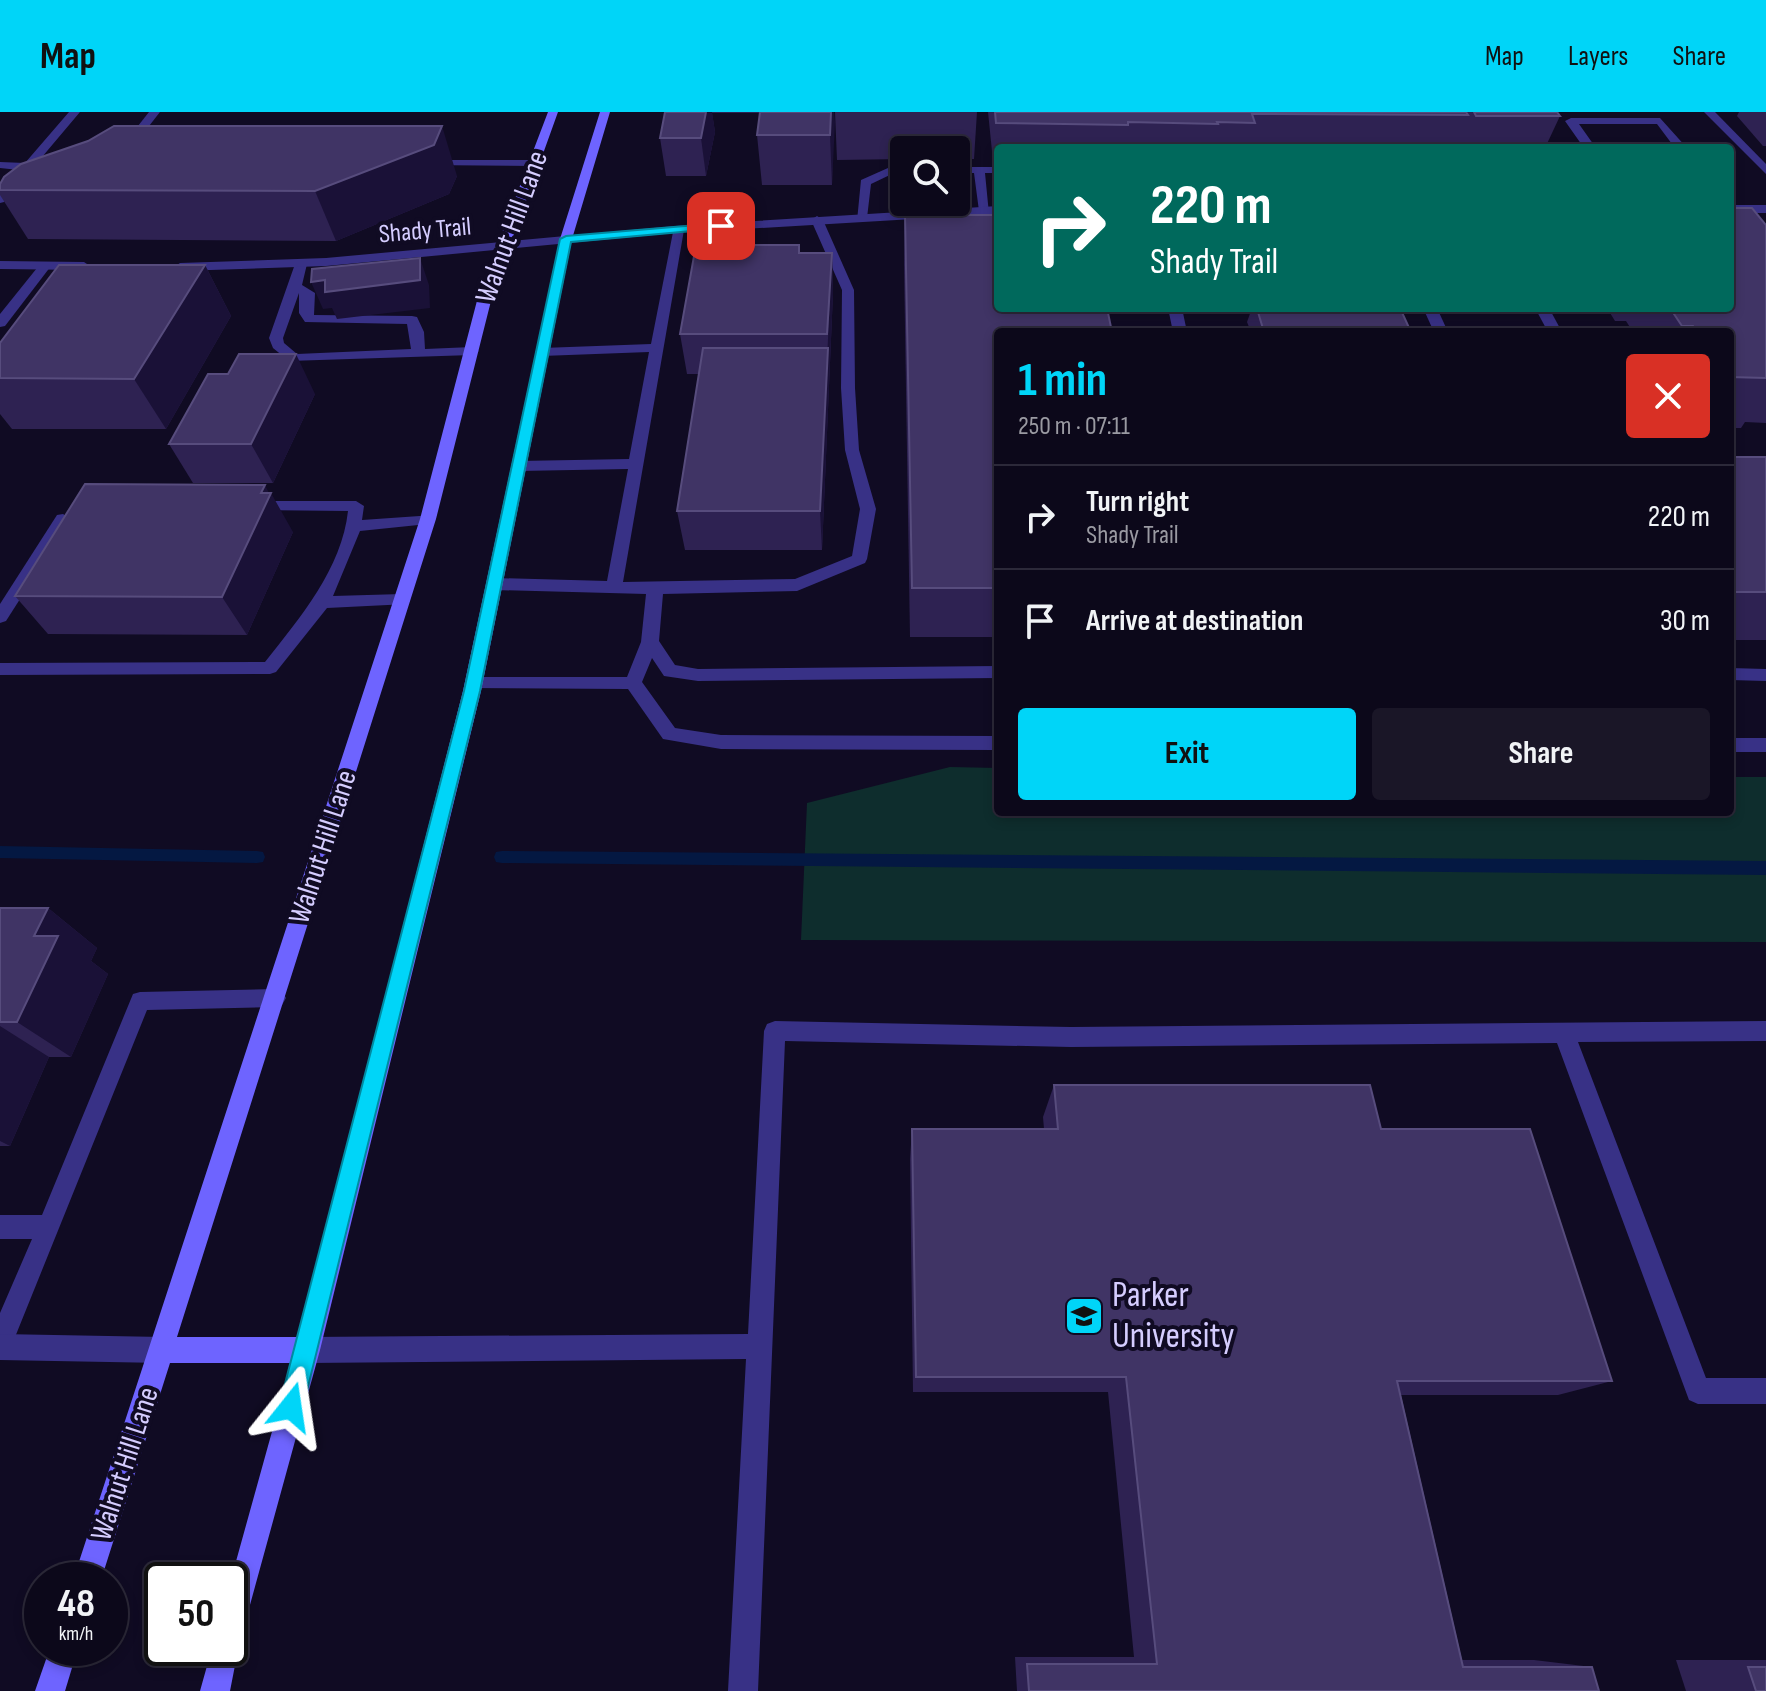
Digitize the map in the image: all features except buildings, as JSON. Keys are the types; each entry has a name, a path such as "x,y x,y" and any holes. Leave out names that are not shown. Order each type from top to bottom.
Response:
{"main road":[{"name":"Walnut Hill Lane","path":"93,1562 428,519 486,293 553,112"},
{"name":"Walnut Hill Lane","path":"248,1568 307,1350 474,683 566,239 605,112"},
{"path":"163,1350 307,1350"},
{"path":"50,1691 58,1666"},
{"path":"215,1691 221,1666"}],"street":[{"path":"0,199 75,112"},
{"path":"123,153 155,112"},
{"path":"1709,112 1766,171"},
{"path":"1587,144 1571,121 1660,121 1678,144"},
{"path":"408,163 535,163"},
{"path":"0,165 42,166"},
{"path":"970,170 994,170"},
{"path":"979,170 992,211"},
{"path":"861,218 865,182 890,171"},
{"path":"1734,209 1766,209"},
{"name":"Shady Trail","path":"169,267 301,264 678,230 992,211"},
{"path":"495,584 655,588 797,585 859,559 868,509 852,450 848,388 848,290 831,267 817,220"},
{"path":"614,587 657,348 680,265 678,230"},
{"path":"301,264 297,287 289,297 276,338 278,345 294,358 472,351"},
{"path":"0,265 91,266"},
{"path":"0,323 45,266"},
{"path":"297,287 308,293 306,313 310,319 412,320 417,332 418,353"},
{"path":"542,352 657,348"},
{"path":"519,466 636,464"},
{"path":"0,669 270,668 322,602 354,526 356,506 230,506"},
{"path":"0,617 69,511 83,510"},
{"path":"354,526 428,519"},
{"path":"633,683 650,642 655,588"},
{"path":"322,602 402,600"},
{"path":"650,642 670,671 698,675 994,672"},
{"path":"1734,674 1766,675"},
{"path":"474,683 633,683"},
{"path":"633,683 669,734 721,742 994,743"},
{"path":"1734,745 1766,745"},
{"path":"163,1350 0,1345 140,1001 275,998"},
{"path":"743,1691 775,1031 1071,1037 1766,1031"},
{"path":"1564,1033 1698,1391 1766,1391"},
{"path":"0,1227 49,1227"},
{"path":"307,1350 759,1346"}],"green space":[{"path":"950,767 994,768 994,816 1734,816 1734,777 1766,777 1766,942 801,940 807,803"}],"waterway":[{"path":"0,852 257,857"},
{"path":"502,857 1766,868"}],"place":[{"name":"Parker University","path":"1084,1316"}],"route":[{"path":"291,1407 472,691 566,239 721,226"}]}
